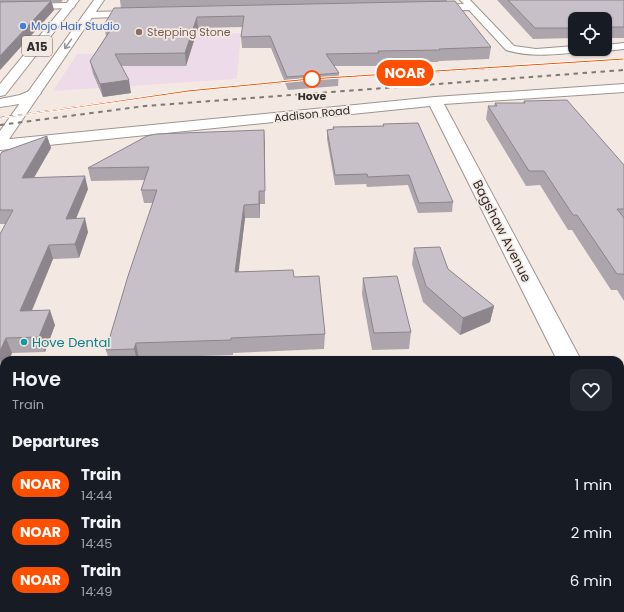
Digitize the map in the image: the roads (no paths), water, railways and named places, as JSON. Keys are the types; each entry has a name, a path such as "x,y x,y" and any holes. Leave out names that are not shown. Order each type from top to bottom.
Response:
{"street":[{"name":"A15","path":"0,142 98,0"},
{"name":"A15","path":"0,92 72,3"},
{"path":"0,7 72,3"},
{"path":"423,8 468,4 510,48 518,51 534,52 568,50"},
{"path":"88,15 147,14"},
{"path":"612,47 624,46"},
{"name":"Addison Road","path":"0,145 435,102 624,88"},
{"path":"0,103 24,98 34,93"},
{"name":"Bagshaw Avenue","path":"435,102 567,356"}],"railway":[{"path":"479,69 624,59"},
{"path":"479,69 491,68"},
{"path":"327,78 479,69"},
{"path":"0,125 145,106 624,70"},
{"path":"0,118 188,91 295,81"}],"train":[{"name":"NOAR","path":"0,118 188,91 310,79 624,59"}],"place":[{"name":"Mojo Hair Studio","path":"23,26"},
{"name":"Stepping Stone","path":"139,32"},
{"name":"Hove","path":"312,79"},
{"name":"Hove Dental","path":"24,342"}]}
